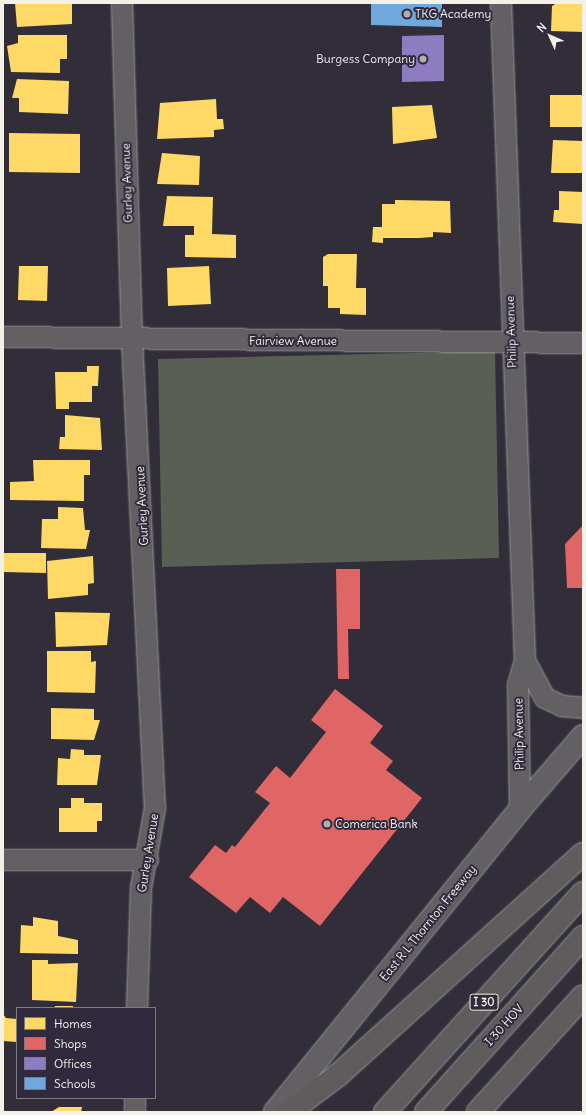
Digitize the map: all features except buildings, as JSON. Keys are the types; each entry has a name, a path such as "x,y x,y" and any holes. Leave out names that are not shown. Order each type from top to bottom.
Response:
{"highway":[{"path":"289,1112 337,1076 583,854"},
{"name":"I 30","path":"386,1112 583,893"},
{"name":"I 30 HOV","path":"426,1112 583,937"},
{"name":"I 30 HOV","path":"440,1112 583,954"},
{"path":"478,1112 583,996"}],"main road":[{"name":"East R L Thornton Freeway","path":"275,1112 520,808 583,736"}],"street":[{"name":"Gurley Avenue","path":"122,3 132,339 155,801 148,860 141,888 137,1007"},
{"name":"Philip Avenue","path":"501,3 511,343 525,661 518,685 520,808"},
{"name":"Fairview Avenue","path":"3,337 583,343"},
{"name":"Philip Avenue","path":"525,661 538,690 545,698 562,706 583,708"},
{"path":"3,860 148,860"},
{"path":"134,1112 135,1099"}],"shaded area":[{"path":"495,351 499,558 162,567 158,359"}],"place":[{"name":"TKG Academy","path":"407,14"},
{"name":"Burgess Company","path":"423,59"},
{"name":"Comerica Bank","path":"327,824"}]}
